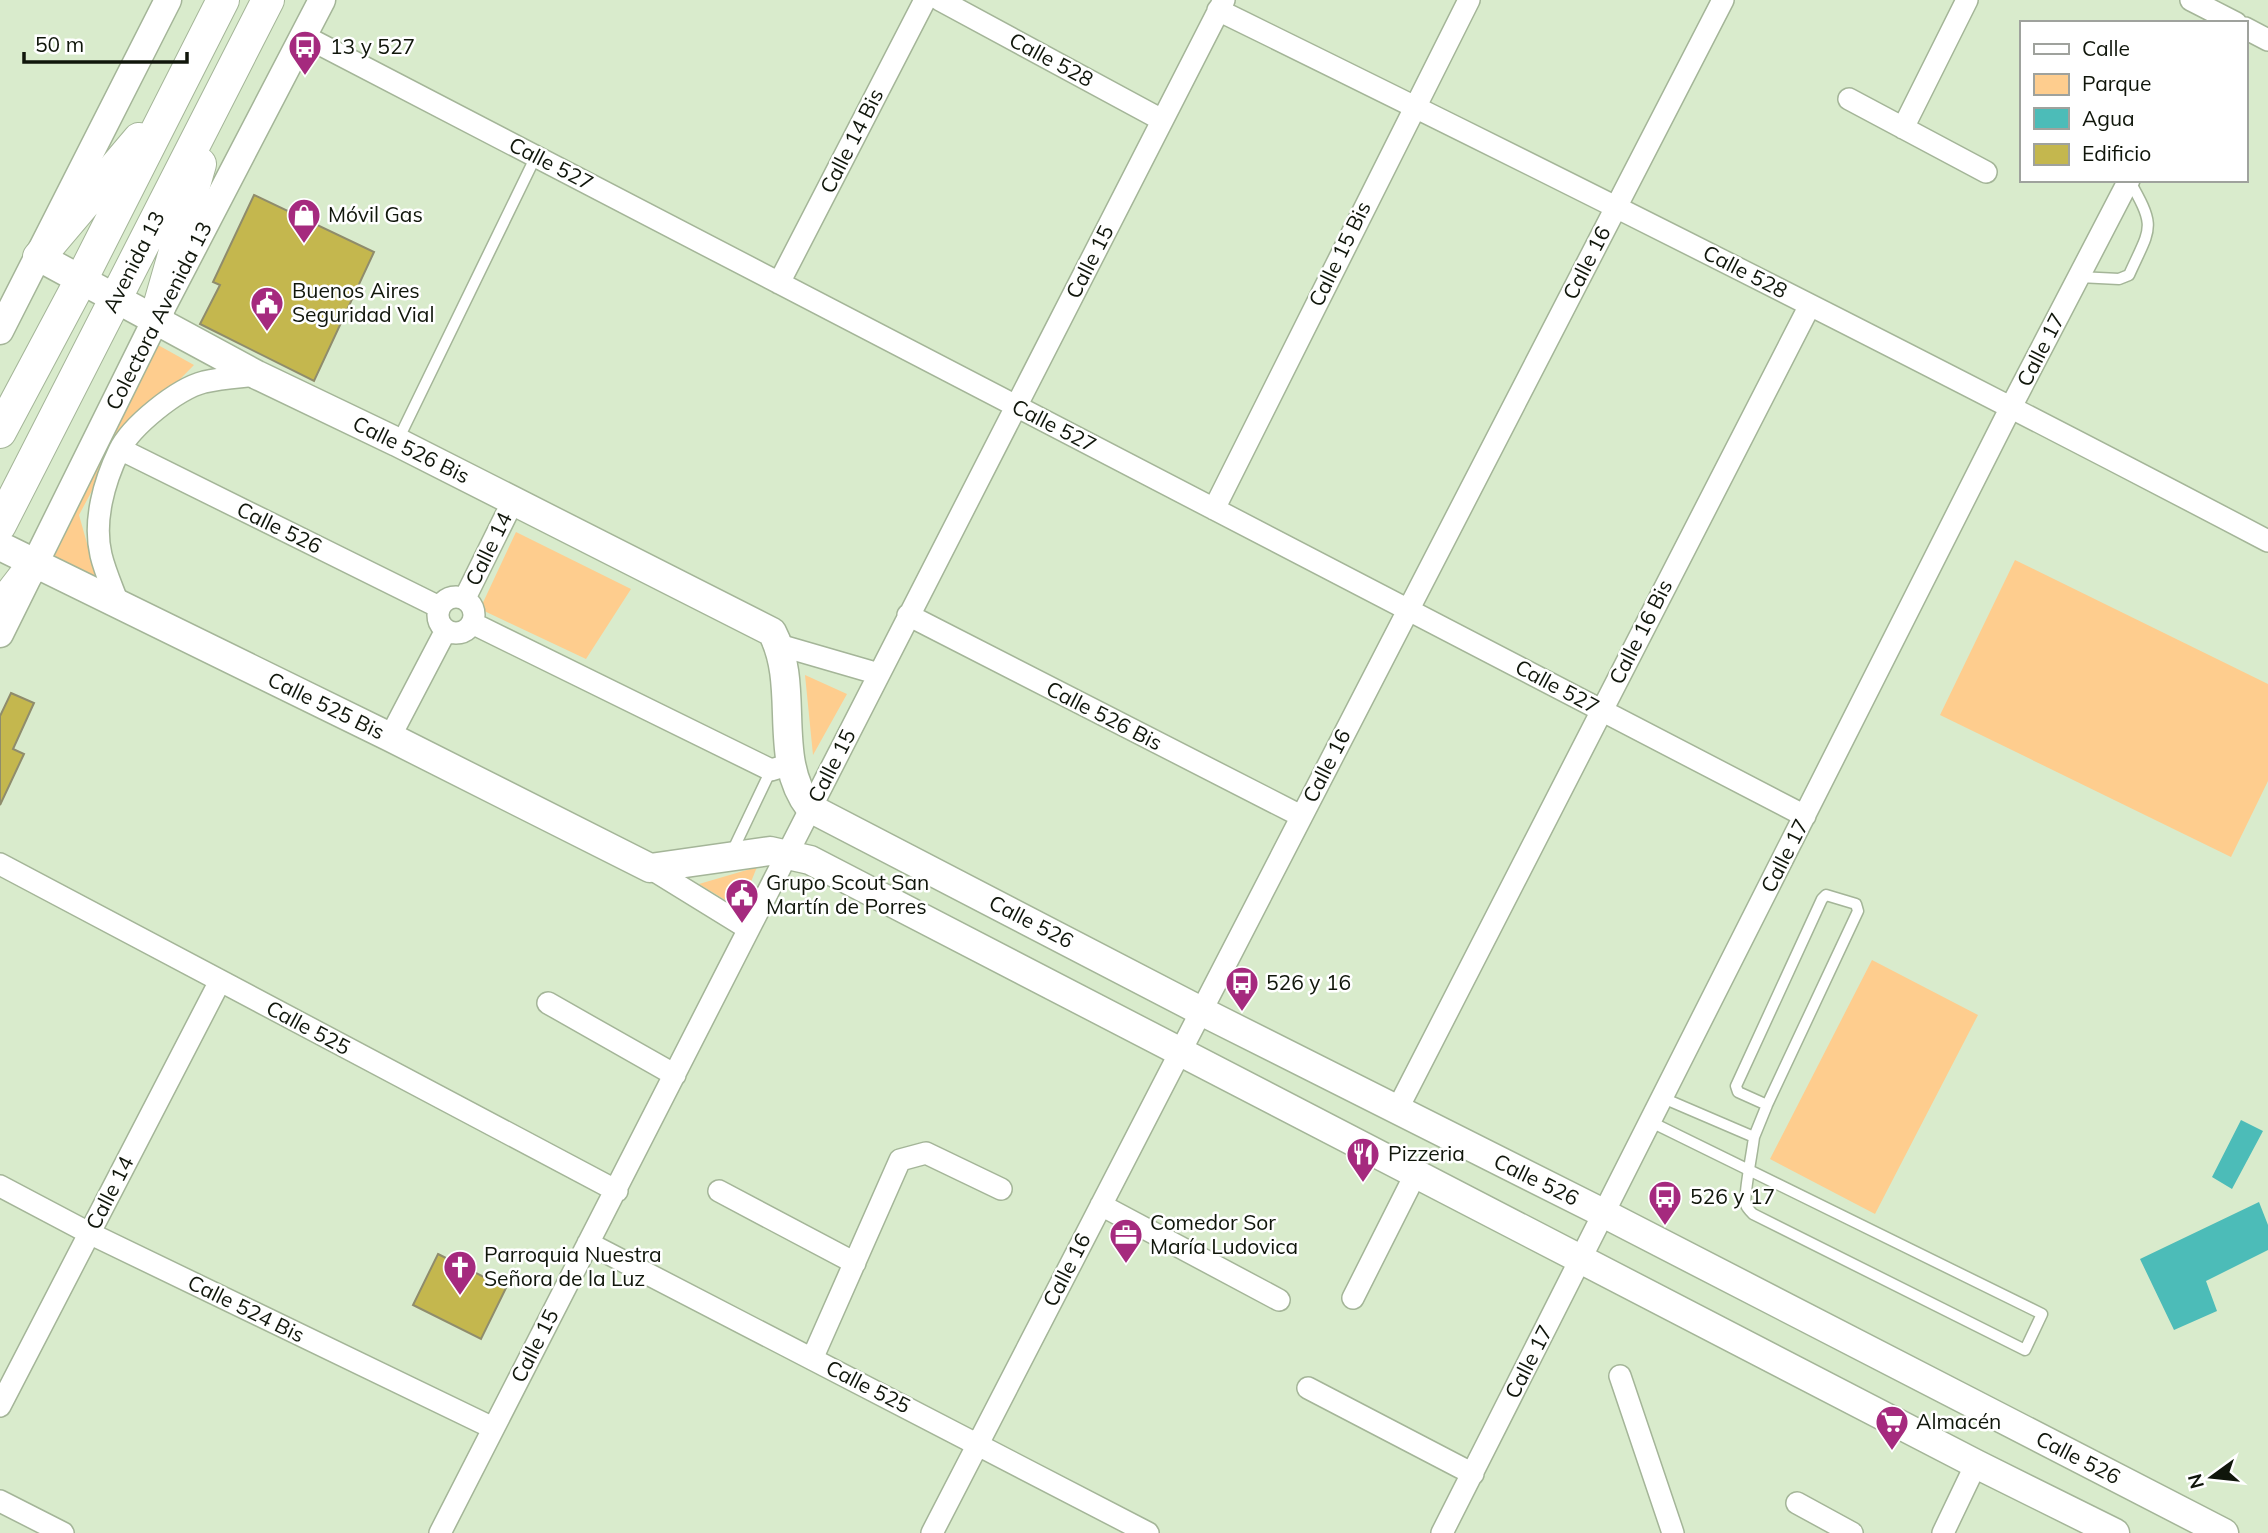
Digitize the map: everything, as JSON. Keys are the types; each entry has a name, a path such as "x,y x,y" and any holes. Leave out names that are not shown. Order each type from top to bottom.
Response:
{"main road":[{"name":"Avenida 13","path":"0,432 81,280 223,0"},
{"name":"Avenida 13","path":"0,525 268,0"},
{"path":"39,257 176,95"},
{"path":"155,321 219,96"},
{"name":"Calle 526 Bis","path":"39,257 257,375 397,442 763,626 772,632 779,645"},
{"name":"Calle 525 Bis","path":"0,546 650,868"},
{"path":"0,608 34,564"},
{"path":"779,645 786,676 781,767 794,780 810,808"},
{"name":"Calle 526","path":"810,808 1201,1011 1605,1214 2224,1533"},
{"path":"650,868 770,851 810,860 1976,1464 2115,1533"}],"street":[{"path":"0,331 168,0"},
{"name":"Colectora Avenida 13","path":"0,634 155,321 322,0"},
{"name":"Calle 14 Bis","path":"779,283 925,0"},
{"name":"Calle 528","path":"940,0 1162,120"},
{"name":"Calle 15 Bis","path":"1214,509 1469,0"},
{"name":"Calle 16","path":"932,1533 1723,0"},
{"path":"1903,128 1967,0"},
{"path":"2192,0 2232,21"},
{"name":"Calle 528","path":"1221,5 1414,106 2011,407 2268,541"},
{"name":"Calle 15","path":"440,1533 1221,5"},
{"path":"2247,29 2268,40"},
{"name":"Calle 527","path":"304,36 1805,816"},
{"path":"1849,99 1986,172"},
{"name":"Calle 17","path":"1443,1533 2011,407 2128,182"},
{"name":"Calle 16 Bis","path":"1397,1111 1810,305"},
{"path":"119,606 100,554 100,523 101,500 120,449 155,408 184,390 203,382 257,375"},
{"name":"Calle 526","path":"120,449 439,607"},
{"name":"Calle 14","path":"465,598 513,501"},
{"path":"453,596 465,598 473,606 472,623 469,628 458,633 446,630 439,623 439,607 453,596"},
{"name":"Calle 526 Bis","path":"908,615 1301,816"},
{"path":"472,623 781,767"},
{"path":"390,737 446,630"},
{"name":"Calle 526 Bis","path":"779,645 879,674"},
{"name":"Calle 525","path":"0,864 617,1191"},
{"name":"Calle 525 Bis","path":"650,868 749,929"},
{"name":"Calle 14","path":"0,1406 220,981"},
{"path":"548,1003 675,1076"},
{"path":"812,1359 900,1160 926,1153 1001,1189"},
{"path":"1353,1298 1416,1173"},
{"name":"Calle 524 Bis","path":"0,1186 89,1233 493,1428"},
{"path":"719,1191 855,1264"},
{"path":"1101,1205 1279,1300"},
{"name":"Calle 525","path":"588,1243 1148,1533"},
{"path":"1620,1376 1673,1533"},
{"path":"1308,1388 1473,1474"},
{"path":"1942,1533 1976,1464"},
{"path":"0,1501 63,1533"},
{"path":"1797,1503 1852,1533"}],"lane":[{"path":"397,442 536,156"},
{"path":"2079,277 2119,279 2129,275 2149,231 2147,210 2130,182"},
{"path":"730,856 781,767"},
{"path":"1651,1122 1750,1173 2042,1314 2025,1350 1753,1214 1746,1205 1745,1196 1750,1173 1754,1137 1858,911 1856,904 1826,895 1822,899 1736,1086 1738,1092 1767,1105"},
{"path":"1663,1098 1754,1137"}],"green space":[{"path":"158,345 194,365 118,442 79,515 97,579 54,557"},
{"path":"516,532 631,589 586,659 480,609"},
{"path":"2015,560 2268,684 2268,781 2231,857 1940,715"},
{"path":"805,675 847,694 813,755"},
{"path":"757,867 740,909 699,884"},
{"path":"1872,960 1978,1015 1875,1214 1770,1159"}],"water":[{"path":"2241,1120 2263,1131 2232,1189 2212,1177"},
{"path":"2259,1202 2268,1225 2268,1250 2206,1281 2217,1311 2174,1330 2140,1259"}],"building":[{"path":"254,195 374,252 314,381 200,324 220,285 213,282"},
{"path":"11,693 34,703 13,749 24,754 0,805 0,716"},
{"name":"Parroquia Nuestra Señora de la Luz","path":"438,1254 506,1288 481,1339 413,1305"}],"place":[{"name":"13 y 527","path":"305,77"},
{"name":"Móvil Gas","path":"304,245"},
{"name":"Buenos Aires Seguridad Vial","path":"267,333"},
{"name":"Grupo Scout San Martín de Porres","path":"742,925"},
{"name":"526 y 16","path":"1242,1013"},
{"name":"Pizzeria","path":"1363,1184"},
{"name":"526 y 17","path":"1665,1227"},
{"name":"Comedor Sor María Ludovica","path":"1126,1265"},
{"name":"Parroquia Nuestra Señora de la Luz","path":"460,1297"},
{"name":"Almacén","path":"1892,1452"}]}
